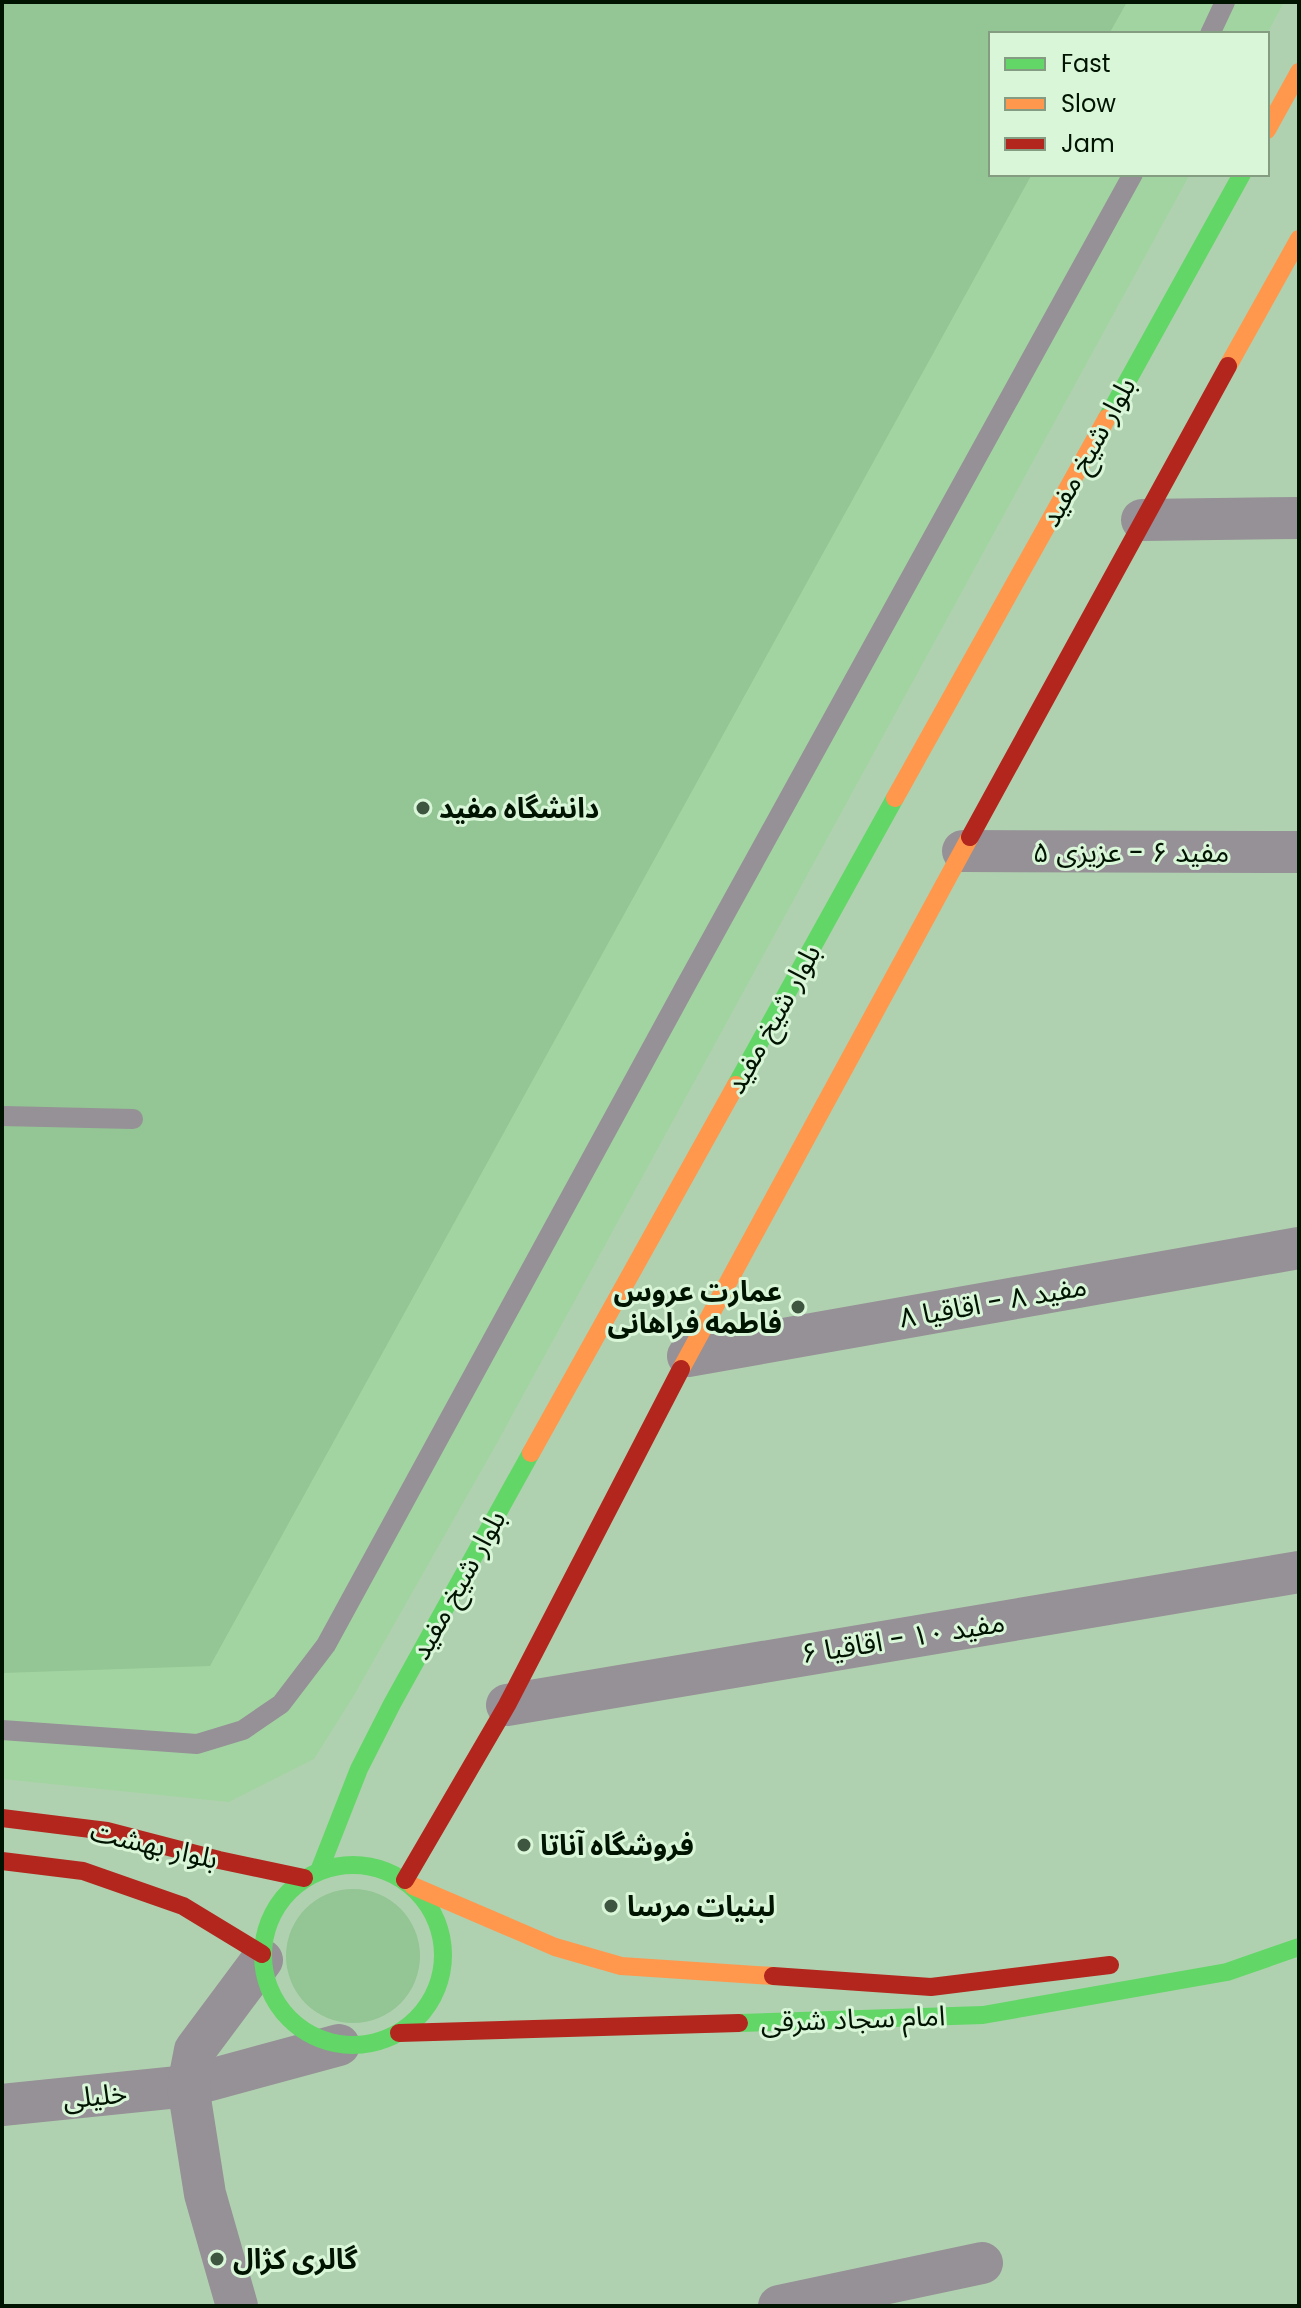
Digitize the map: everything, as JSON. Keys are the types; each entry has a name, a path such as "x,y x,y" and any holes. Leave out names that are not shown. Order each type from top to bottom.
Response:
{"street":[{"path":"1269,126 1299,72"},
{"name":"بلوار شیخ مفید","path":"312,1875 392,1704 1241,176"},
{"path":"409,1883 507,1705 688,1356 1142,520 1299,239"},
{"path":"1142,520 1299,518"},
{"name":"مفید ۶ - عزیزی ۵","path":"963,851 1299,852"},
{"name":"مفید ۸ - اقاقیا ۸","path":"688,1356 1299,1248"},
{"name":"مفید ۱۰ - اقاقیا ۶","path":"507,1705 1299,1572"},
{"name":"بلوار بهشت","path":"2,1818 107,1831 219,1860 312,1875"},
{"name":"بلوار بهشت","path":"2,1861 83,1871 183,1906 262,1957"},
{"path":"363,1864 385,1869 409,1883 434,1913 444,1946 440,1980 425,2010 399,2033 371,2044 339,2045 310,2036 285,2016 269,1990 262,1957 265,1932 274,1911 287,1893 312,1875 340,1865 363,1864"},
{"name":"امام سجاد شرقی","path":"409,1883 555,1947 621,1966 931,1987 1130,1963"},
{"name":"امام سجاد شرقی","path":"399,2033 983,2015 1227,1972 1299,1945"},
{"name":"امام سجاد شرقی","path":"1238,1950 1299,1945"},
{"path":"237,2306 205,2194 188,2086 195,2050 262,1957"},
{"name":"خلیلی","path":"2,2105 188,2086 339,2045"},
{"path":"779,2306 982,2263"}],"lane":[{"path":"1211,32 1225,2"},
{"path":"2,1730 197,1744 243,1730 281,1704 326,1645 1132,176"},
{"path":"2,1116 133,1119"}],"shaded area":[{"name":"دانشگاه مفید","path":"2,2 1284,2 1268,32 989,32 989,176 1189,176 497,1443 353,1697 314,1759 229,1802 2,1779"},
{"name":"دانشگاه مفید","path":"2,2 1127,2 1110,32 989,32 989,176 1031,176 210,1666 2,1673"},
{"path":"353,1889 379,1894 400,1909 415,1930 420,1956 415,1982 400,2003 379,2018 353,2023 327,2018 306,2003 291,1982 286,1956 291,1930 306,1909 327,1894"}],"traffic: fast":[{"path":"1107,418 1241,176"},
{"path":"736,1085 895,798"},
{"path":"319,1871 359,1769 531,1453"},
{"path":"353,1865 371,1866 388,1872 417,1891 436,1920 442,1937 443,1955 442,1973 436,1990 417,2019 388,2038 371,2044 353,2045 335,2044 318,2038 289,2019 270,1990 264,1973 263,1955 264,1937 270,1920 289,1891 318,1872 335,1866 353,1865"},
{"path":"739,2023 983,2015 1227,1972 1299,1947"}],"traffic: slow":[{"path":"1269,126 1299,72"},
{"path":"1228,366 1299,239"},
{"path":"895,798 1107,418"},
{"path":"681,1369 970,837"},
{"path":"531,1453 736,1085"},
{"path":"413,1886 555,1947 621,1966 773,1976"}],"traffic: jam":[{"path":"970,837 1228,366"},
{"path":"405,1880 507,1705 681,1369"},
{"path":"2,1818 107,1831 304,1878"},
{"path":"2,1861 83,1871 183,1906 262,1954"},
{"path":"773,1976 931,1987 1110,1965"},
{"path":"399,2033 739,2023"}],"place":[{"name":"دانشگاه مفید","path":"423,808"},
{"name":"عمارت عروس فاطمه فراهانی","path":"798,1307"},
{"name":"فروشگاه آناتا","path":"524,1845"},
{"name":"لبنیات مرسا","path":"611,1906"},
{"name":"گالری کژال","path":"217,2259"}]}
